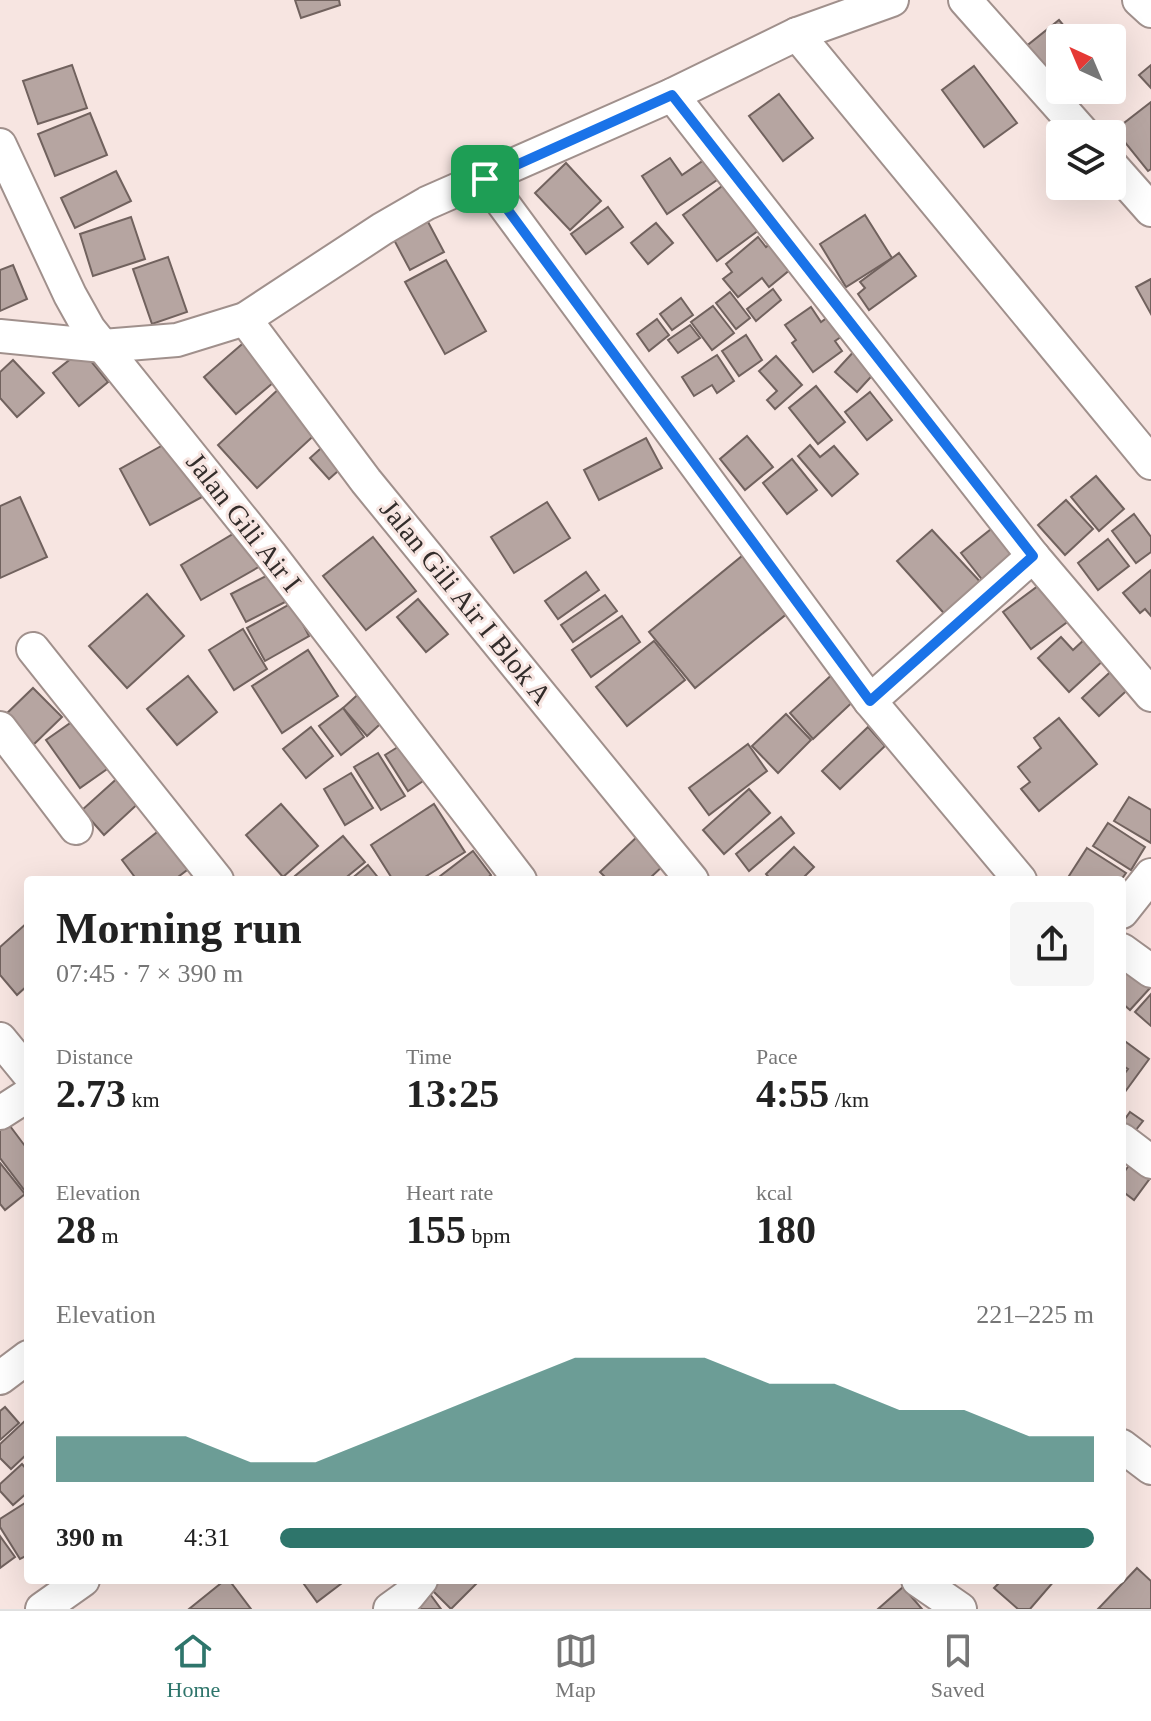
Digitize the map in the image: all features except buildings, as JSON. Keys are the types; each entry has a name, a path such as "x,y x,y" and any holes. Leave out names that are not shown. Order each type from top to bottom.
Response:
{"street":[{"path":"0,336 103,346 177,340 245,319 427,203 672,95 797,34 892,0"},
{"path":"965,0 1072,120"},
{"path":"1139,0 1151,11"},
{"path":"797,34 1151,463"},
{"path":"672,95 1033,556 1151,695"},
{"name":"Jalan Gili Air I","path":"0,145 89,329 270,554 517,876"},
{"path":"485,179 870,701 1017,876"},
{"path":"1126,182 1151,210"},
{"name":"Jalan Gili Air I Blok A","path":"245,319 366,481 689,876"},
{"path":"870,701 1033,556"},
{"path":"33,649 214,876"},
{"path":"0,728 76,828"},
{"path":"1126,907 1151,875"},
{"path":"1126,953 1151,971"},
{"path":"0,1039 24,1068"},
{"path":"0,1113 24,1098"},
{"path":"1126,1143 1151,1162"},
{"path":"0,1378 24,1360"},
{"path":"1126,1449 1151,1468"},
{"path":"42,1609 77,1584"},
{"path":"924,1584 960,1609"}],"route":[{"path":"672,95 1033,556 870,701 485,179 672,95"}]}
